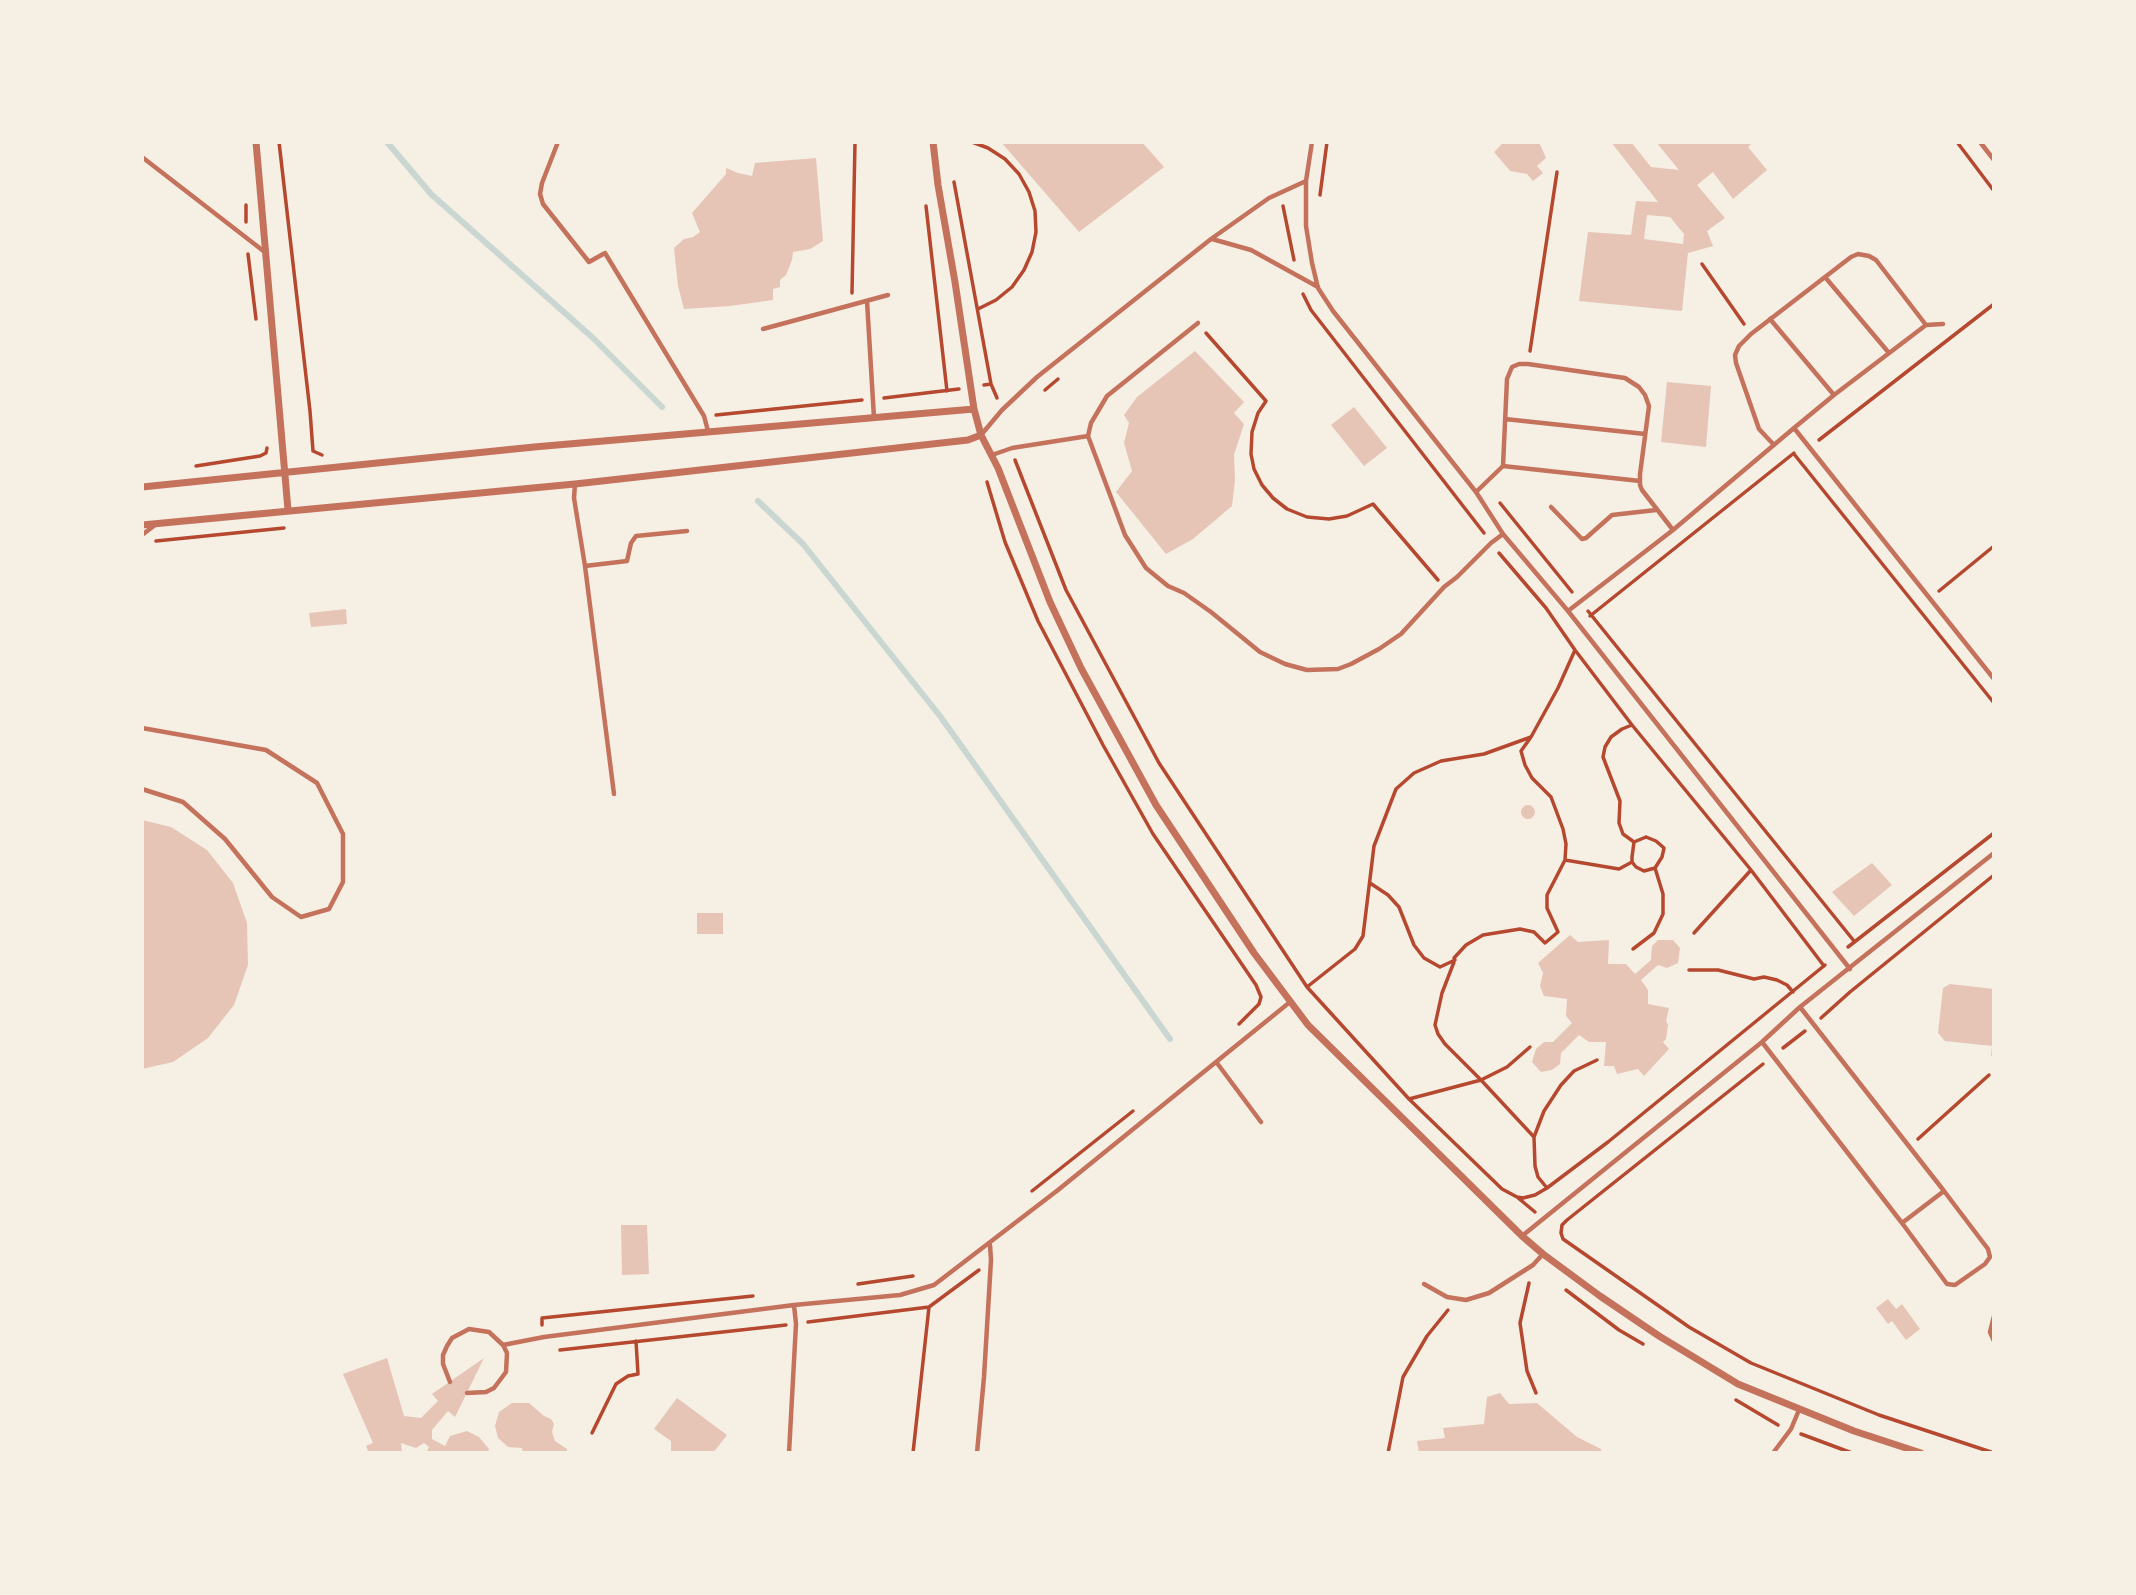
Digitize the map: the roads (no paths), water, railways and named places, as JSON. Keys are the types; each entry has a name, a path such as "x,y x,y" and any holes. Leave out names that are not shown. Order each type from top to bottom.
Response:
{"street":[{"path":"256,142 288,510"},
{"path":"933,142 974,409 981,435 992,455 1050,602 1081,668 1149,794 1254,953 1308,1026 1522,1237 1659,1336 1738,1384 1799,1410 1921,1453"},
{"path":"142,487 974,409"},
{"path":"142,525 575,485 968,440 981,435"}],"lane":[{"path":"558,142 542,183 540,194 543,204 589,262 605,253 704,416 709,432"},
{"path":"1312,142 1306,181 1306,226 1318,288 1341,322 1476,492 1503,534 1568,611 1850,969"},
{"path":"1980,142 1994,160"},
{"path":"142,157 266,253"},
{"path":"981,435 1002,410 1037,377 1210,239 1269,198 1306,181"},
{"path":"1210,239 1251,250 1318,288"},
{"path":"1774,445 1759,429 1735,355 1739,346 1770,319 1858,254 1876,260 1926,325"},
{"path":"1825,277 1889,353"},
{"path":"763,329 888,295"},
{"path":"867,301 874,418"},
{"path":"1770,319 1834,395"},
{"path":"1198,323 1107,396 1091,423 1088,436 1125,535 1146,568 1168,586 1211,611 1260,652 1285,664 1307,670 1338,669 1352,664 1401,634 1444,587 1503,534"},
{"path":"1568,611 1673,530 1834,395 1926,325 1943,324"},
{"path":"1476,492 1503,466 1509,372 1519,364 1625,379 1639,387 1648,401 1640,481 1642,490 1673,530"},
{"path":"1505,419 1645,434"},
{"path":"1794,428 1994,679"},
{"path":"992,455 1012,448 1088,436"},
{"path":"1503,466 1640,481"},
{"path":"575,485 574,498 614,794"},
{"path":"1551,507 1582,539 1612,515 1657,510"},
{"path":"142,535 158,524"},
{"path":"585,566 627,561 631,543 636,536 687,531"},
{"path":"142,728 266,750 317,783 343,834 343,882 329,909 301,917 272,897 225,839 183,802 142,789"},
{"path":"1522,1237 1762,1042 1800,1007 1994,853"},
{"path":"503,1345 544,1337 794,1305 901,1295 925,1288 943,1280 990,1244 1217,1063 1290,1001"},
{"path":"1762,1042 1947,1284 1955,1285 1984,1264 1990,1257 1988,1249 1800,1007"},
{"path":"1217,1063 1261,1122"},
{"path":"1902,1223 1944,1191"},
{"path":"977,1453 984,1377 990,1244"},
{"path":"1424,1283 1447,1297 1466,1300 1489,1293 1533,1265 1543,1254"},
{"path":"789,1453 796,1324 794,1305"},
{"path":"1994,1316 1990,1332 1994,1341"},
{"path":"450,1382 445,1374 443,1355 452,1338 470,1329 489,1332 503,1345 507,1353 501,1381 486,1392 467,1393"},
{"path":"1773,1453 1791,1429 1799,1410"}],"waterway":[{"path":"387,142 431,194 593,338 662,407"},
{"path":"758,501 803,544 940,716 1170,1039"}]}
